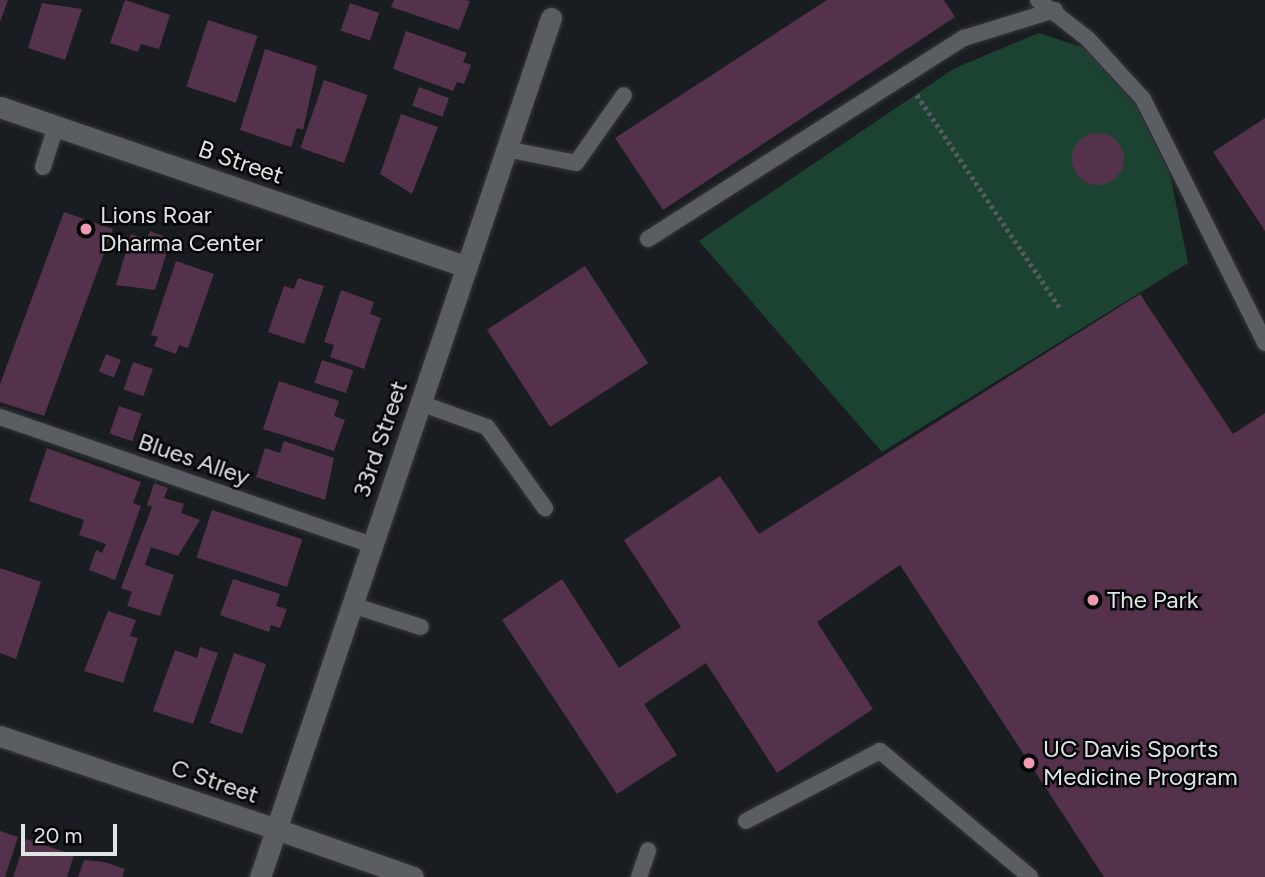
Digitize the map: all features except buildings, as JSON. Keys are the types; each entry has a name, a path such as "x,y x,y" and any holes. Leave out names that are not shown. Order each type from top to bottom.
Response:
{"street":[{"name":"33rd Street","path":"260,877 551,18"},
{"name":"B Street","path":"0,107 466,267"},
{"name":"C Street","path":"0,736 413,877"}],"lane":[{"path":"1038,0 1055,10 1143,99 1265,343"},
{"path":"648,239 964,38 1055,10"},
{"path":"506,149 576,163 625,94"},
{"path":"43,167 56,126"},
{"path":"420,403 487,427 545,508"},
{"name":"Blues Alley","path":"0,417 372,545"},
{"path":"352,605 421,627"},
{"path":"746,821 880,751 1030,877"},
{"path":"639,877 648,851"}],"path":[{"path":"905,76 1060,308"}],"green space":[{"path":"1039,33 1085,48 1136,105 1170,174 1188,263 882,452 699,241 955,68"}],"place":[{"name":"Lions Roar Dharma Center","path":"86,229"},
{"name":"The Park","path":"1093,600"},
{"name":"UC Davis Sports Medicine Program","path":"1029,763"}]}
